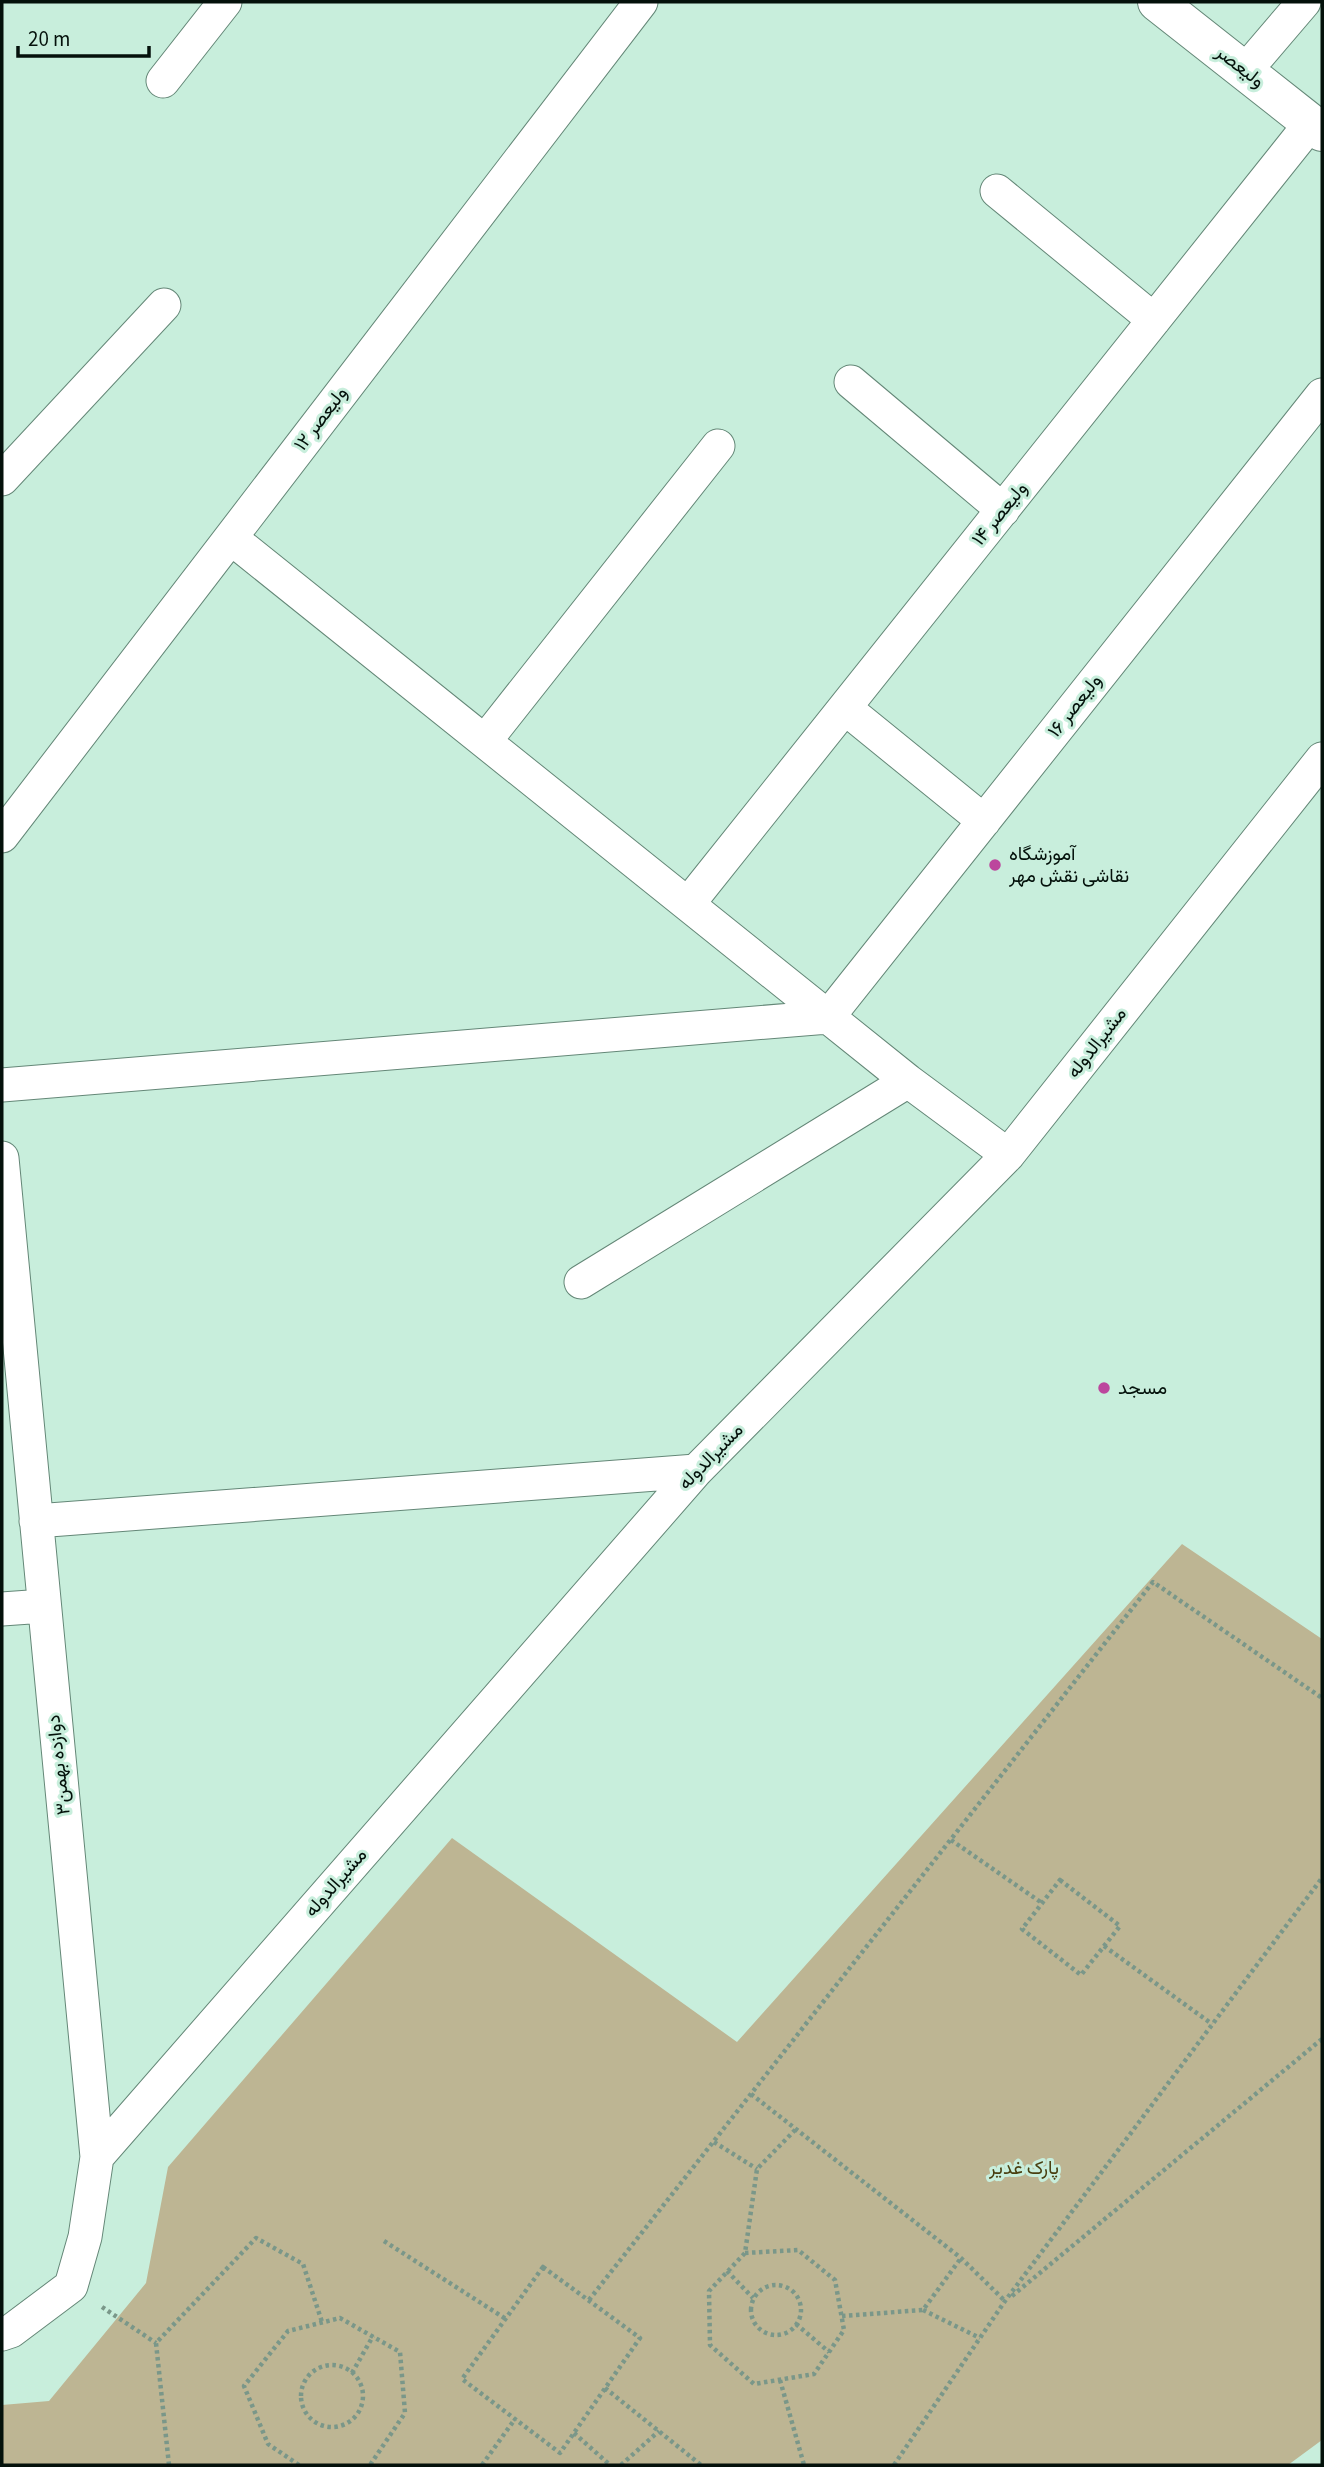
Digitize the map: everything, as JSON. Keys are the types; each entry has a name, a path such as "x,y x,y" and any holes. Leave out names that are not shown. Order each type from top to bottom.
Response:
{"main road":[{"name":"ولیعصر","path":"1157,2 1317,128"}],"street":[{"path":"163,81 225,2"},
{"name":"ولیعصر ۱۲","path":"2,836 641,2"},
{"path":"1245,71 1304,2"},
{"name":"ولیعصر ۱۴","path":"688,904 1154,320 1317,128"},
{"path":"997,191 1154,320"},
{"path":"2,479 164,304"},
{"path":"851,382 1003,510"},
{"name":"ولیعصر ۱۶","path":"828,1017 1322,394"},
{"path":"485,741 718,446"},
{"path":"230,538 908,1081 1009,1155"},
{"path":"845,708 984,821"},
{"name":"مشیرالدوله","path":"97,2157 696,1471 1009,1155 1322,759"},
{"path":"2,1085 828,1017"},
{"path":"581,1282 908,1081"},
{"name":"دوازده بهمن۳","path":"2,1158 12,1388 36,1521 97,2157 85,2237 71,2286"},
{"path":"36,1521 696,1471"},
{"path":"2,1609 44,1606"},
{"path":"2,2334 11,2331 71,2286"}],"path":[{"path":"589,2300 1153,1582 1322,1698"},
{"path":"951,1840 1042,1903"},
{"path":"894,2465 1006,2301 1322,1878"},
{"path":"1060,1880 1120,1926 1104,1947 1081,1975 1022,1929 1060,1880"},
{"path":"1104,1947 1212,2024"},
{"path":"1006,2301 1322,2039"},
{"path":"751,2094 961,2258 1006,2301"},
{"path":"745,2253 798,2250 835,2280 844,2330 814,2374 754,2384 710,2345 709,2291 745,2253 757,2169 796,2129"},
{"path":"714,2142 757,2169"},
{"path":"169,2465 156,2343 256,2238 303,2264 322,2322"},
{"path":"384,2241 506,2319"},
{"path":"923,2310 961,2258"},
{"path":"543,2267 589,2300 640,2338 560,2453 462,2379 543,2267"},
{"path":"727,2271 753,2298"},
{"path":"781,2285 789,2289 795,2294 801,2309 796,2325 782,2334 766,2333 754,2322 751,2315 753,2298 765,2287 781,2285"},
{"path":"71,2286 156,2343"},
{"path":"842,2316 923,2310 980,2338"},
{"path":"299,2465 268,2444 244,2386 288,2331 340,2318 400,2352 405,2413 370,2465"},
{"path":"796,2325 829,2352"},
{"path":"352,2373 373,2336"},
{"path":"334,2365 344,2367 352,2373 362,2390 363,2400 354,2418 345,2423 325,2426 307,2415 302,2406 302,2386 315,2370 334,2365"},
{"path":"780,2380 804,2465"},
{"path":"605,2388 701,2465"},
{"path":"482,2465 515,2419"},
{"path":"621,2465 659,2431"},
{"path":"574,2432 610,2465"}],"green space":[{"name":"پارک غدیر","path":"1182,1544 1322,1639 1322,2440 1288,2465 2,2465 2,2405 49,2401 146,2283 168,2167 452,1838 737,2042"}],"place":[{"name":"آموزشگاه نقاشی نقش مهر","path":"995,865"},
{"name":"مسجد","path":"1104,1388"}]}
